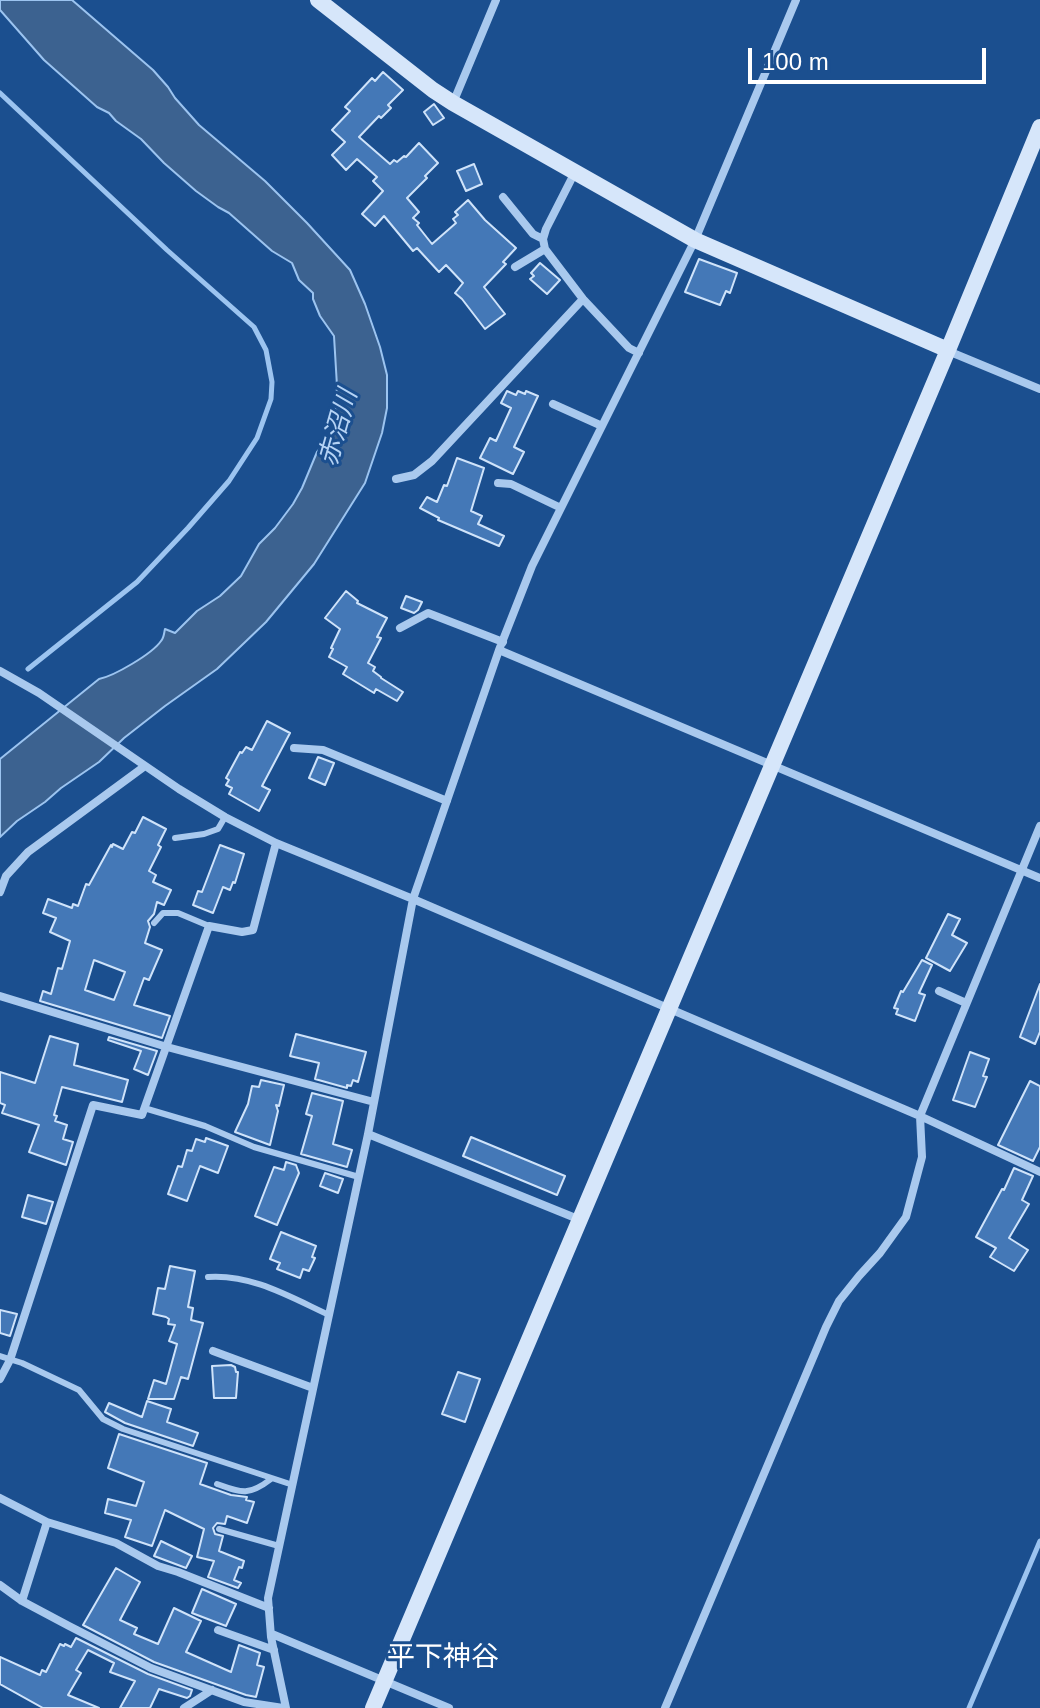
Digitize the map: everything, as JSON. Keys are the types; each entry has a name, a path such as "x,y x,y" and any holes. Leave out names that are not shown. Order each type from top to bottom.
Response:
{"street":[{"path":"318,0 453,103 695,240 1040,389"},
{"path":"453,103 496,0"},
{"path":"0,1585 22,1601 151,1668 254,1706 285,1708 268,1598 368,1134 413,899 532,566 695,240 796,0"},
{"path":"373,1708 1040,127"},
{"path":"575,172 543,239 545,249 583,299 629,348 639,353"},
{"path":"503,197 533,234 543,239"},
{"path":"515,267 545,249"},
{"path":"396,479 414,475 432,461 583,299"},
{"path":"553,404 602,426"},
{"path":"498,483 511,484 561,508"},
{"path":"400,628 428,613 772,765 1040,878"},
{"path":"0,671 39,693 225,817 276,843 1039,1169"},
{"path":"294,748 323,750 447,801"},
{"path":"0,892 6,876 28,852 145,766"},
{"path":"665,1708 826,1327 839,1301 906,1217 922,1157 920,1116 1040,826"},
{"path":"0,1379 10,1360 93,1105 142,1115 209,926 242,932 253,930 276,843"},
{"path":"939,991 966,1003"},
{"path":"0,996 167,1047 374,1102"},
{"path":"368,1134 578,1219"},
{"path":"213,1351 313,1388"},
{"path":"0,1498 47,1522 116,1543 158,1566 269,1608"},
{"path":"22,1601 47,1522"},
{"path":"218,1630 274,1650"},
{"path":"272,1634 449,1708"},
{"path":"184,1708 212,1690"}],"lane":[{"path":"175,838 218,829 225,817"},
{"path":"154,923 163,913 178,913 209,926"},
{"path":"144,1108 205,1126 254,1147 359,1177"},
{"path":"208,1277 239,1278 263,1285 329,1315"},
{"path":"0,1356 79,1390 103,1419 123,1429 293,1485"},
{"path":"217,1484 242,1493 252,1491 271,1479"},
{"path":"219,1529 279,1546"}],"water":[{"name":"赤沼川","path":"0,0 72,0 153,70 199,125 265,181 307,223 350,270 365,304 387,375 387,408 365,483 314,564 266,622 217,669 165,706 99,762 17,821 0,837 0,759 99,679 150,652 162,640 165,629 175,633 241,576 259,544 293,504 317,452 328,439 335,422 337,386 334,336 320,316 313,293 299,280 292,263 196,191 141,139 97,107 44,60 0,10"}],"building":[{"path":"383,72 403,90 388,105 391,108 359,137 390,164 406,157 419,143 438,163 407,198 419,212 413,218 419,223 417,225 432,244 456,223 453,219 458,215 455,212 468,200 516,248 503,262 506,264 484,287 505,314 485,329 455,293 463,283 446,265 439,272 417,248 413,251 384,216 375,226 362,214 383,191 373,181 377,177 357,159 346,170 332,155 345,142 332,130 350,111 345,107 372,78 375,81"},
{"path":"434,104 444,118 433,125 424,112"},
{"path":"474,164 482,184 466,191 457,171"},
{"path":"699,259 737,273 730,293 726,291 720,305 685,292"},
{"path":"540,263 560,280 547,294 530,279"},
{"path":"507,391 516,395 518,391 525,394 526,391 538,396 514,447 524,452 513,474 480,458 490,438 496,441 511,408 501,403"},
{"path":"457,458 484,468 471,511 482,516 478,524 504,536 499,546 438,520 420,508 427,497 437,502 444,485 447,486"},
{"path":"346,591 357,603 387,618 368,663 375,667 373,671 381,678 403,692 397,701 376,689 374,693 343,674 347,667 329,657 340,629 325,618"},
{"path":"406,596 422,602 414,613 401,608"},
{"path":"267,721 290,733 262,786 270,790 259,811 229,794 232,788 226,785 229,780 226,778 240,752 246,747 252,750"},
{"path":"318,757 334,763 325,785 309,778"},
{"path":"143,817 166,829 149,871 156,875 153,882 171,890 164,905 157,902 154,914 148,921 150,927 145,943 162,950 149,980 144,978 134,1005 170,1016 162,1038 40,1001 43,991 51,994 70,941 50,932 56,918 43,913 48,899 72,908 73,904 78,906 86,884 89,885 111,845 123,849 132,832 135,833","holes":["94,960 125,972 114,1000 85,990"]},
{"path":"220,845 244,854 235,883 230,890 223,887 213,913 193,905 198,891 202,892"},
{"path":"948,914 960,919 952,935 967,943 950,971 926,958"},
{"path":"922,960 932,965 919,993 925,995 915,1021 896,1014 898,1009 894,1008 901,991"},
{"path":"1040,984 1040,1032 1035,1044 1020,1037"},
{"path":"296,1034 366,1052 358,1082 353,1080 347,1088 315,1079 319,1063 290,1056"},
{"path":"50,1036 78,1044 74,1065 128,1080 122,1102 62,1087 54,1115 57,1116 55,1121 67,1125 63,1139 73,1142 66,1165 29,1152 39,1125 2,1113 5,1105 0,1103 0,1072 35,1083"},
{"path":"109,1037 157,1051 148,1075 134,1069 141,1051 108,1040"},
{"path":"970,1052 989,1059 983,1076 987,1077 975,1107 953,1100"},
{"path":"261,1080 284,1085 279,1106 276,1105 278,1111 270,1145 235,1132 248,1104 252,1086 259,1087"},
{"path":"1030,1081 1040,1086 1040,1147 1033,1161 998,1145"},
{"path":"312,1093 343,1101 333,1144 352,1150 347,1167 301,1154 312,1116 306,1114"},
{"path":"471,1137 565,1176 557,1195 463,1156"},
{"path":"206,1138 228,1146 218,1173 200,1166 187,1201 168,1194 187,1150 192,1151 196,1139 205,1142"},
{"path":"286,1162 296,1165 299,1173 277,1225 255,1216 274,1167 284,1170"},
{"path":"1014,1168 1033,1176 1022,1200 1029,1204 1009,1238 1028,1250 1014,1271 990,1257 996,1248 976,1237"},
{"path":"325,1173 343,1179 338,1193 320,1186"},
{"path":"28,1195 53,1202 46,1224 22,1217"},
{"path":"281,1232 316,1246 309,1271 303,1269 300,1278 277,1269 280,1263 270,1259"},
{"path":"170,1266 195,1271 188,1307 193,1308 191,1320 203,1323 188,1379 181,1377 174,1399 148,1399 154,1380 166,1384 177,1344 169,1341 175,1325 168,1324 166,1317 153,1314 158,1288 165,1289"},
{"path":"0,1310 17,1314 10,1336 0,1333"},
{"path":"231,1365 238,1372 236,1398 214,1398 212,1366"},
{"path":"458,1372 480,1379 465,1422 442,1414"},
{"path":"147,1401 171,1409 167,1422 198,1433 193,1446 125,1423 105,1412 109,1403 142,1417"},
{"path":"119,1434 207,1463 200,1484 247,1497 246,1500 254,1502 247,1523 227,1516 225,1524 217,1523 213,1528 215,1534 223,1536 219,1551 244,1561 234,1580 241,1583 238,1588 208,1577 214,1561 197,1557 204,1529 165,1510 152,1546 125,1537 131,1520 105,1513 108,1499 136,1506 144,1482 108,1468"},
{"path":"161,1541 192,1556 186,1568 154,1556"},
{"path":"116,1568 140,1582 120,1620 137,1628 134,1634 158,1644 174,1608 201,1621 186,1652 231,1672 239,1645 260,1653 257,1665 264,1667 256,1697 154,1662 83,1625"},
{"path":"202,1589 236,1604 226,1626 192,1613"},
{"path":"76,1638 148,1674 192,1690 190,1696 187,1698 159,1689 150,1708 120,1708 135,1681 110,1672 114,1663 88,1650 76,1670 81,1673 68,1695 99,1708 43,1708 0,1684 0,1657 40,1675 42,1670 46,1672 60,1644 71,1647"}],"waterway":[{"path":"0,93 254,327 266,350 272,382 271,399 257,438 229,481 137,582 28,669"},
{"path":"969,1708 1040,1541"}],"district":[{"name":"平下神谷","path":"443,1658"}]}
